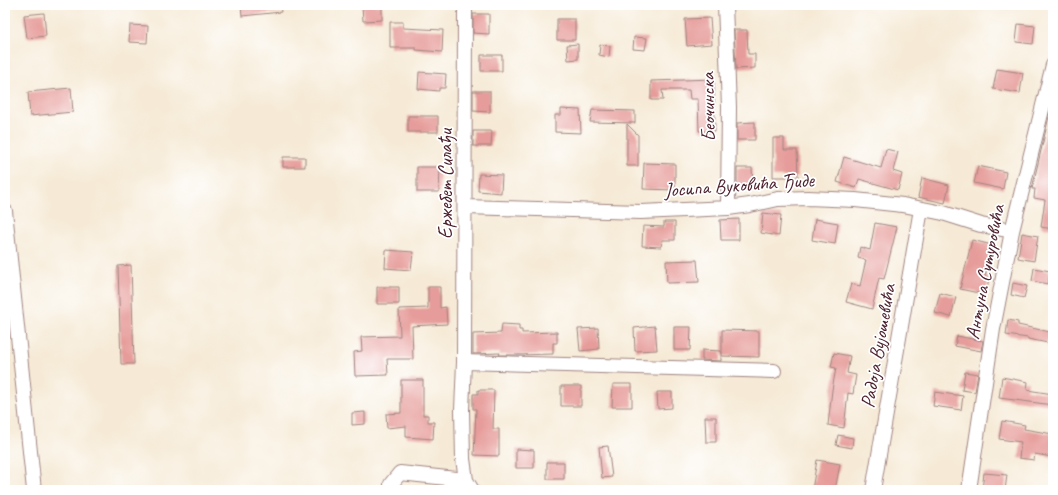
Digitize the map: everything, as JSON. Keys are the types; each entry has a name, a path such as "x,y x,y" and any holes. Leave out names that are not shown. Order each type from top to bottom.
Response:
{"street":[{"name":"Ержебет Силађи","path":"465,5 464,362 462,410 463,459 469,485"},
{"name":"Беочинска","path":"725,5 729,107 728,208"},
{"name":"Антуна Сутуровића","path":"969,490 993,329 1012,231 1053,65"},
{"name":"Јосипа Вуковића Ђиде","path":"465,207 641,212 728,208 778,199 808,198 855,200 903,205 943,213 981,225 1012,231"},
{"name":"Радоја Вујошевића","path":"873,490 922,209"},
{"path":"5,211 9,295 34,490"},
{"path":"464,362 774,371"},
{"path":"390,490 391,484 400,473 469,485"}],"building":[{"path":"241,5 280,5 281,12 242,16"},
{"path":"362,5 382,5 382,20 363,21"},
{"path":"44,13 46,36 27,38 24,15"},
{"path":"473,14 489,14 489,34 473,33"},
{"path":"710,18 712,44 687,46 685,19"},
{"path":"557,19 575,19 575,40 557,40"},
{"path":"390,22 403,22 403,28 443,30 442,52 416,50 416,48 390,48"},
{"path":"1018,24 1035,26 1033,44 1016,42"},
{"path":"130,25 148,26 147,43 129,42"},
{"path":"734,30 747,30 748,54 755,54 755,68 736,69"},
{"path":"634,37 647,38 645,50 633,49"},
{"path":"578,44 578,59 568,60 567,45"},
{"path":"600,45 610,46 609,57 599,55"},
{"path":"481,55 502,55 502,71 481,71"},
{"path":"997,69 1023,73 1020,93 993,89"},
{"path":"419,72 446,74 445,88 439,88 439,91 418,89"},
{"path":"714,79 715,131 699,131 698,99 690,99 689,90 662,90 663,100 651,100 651,81"},
{"path":"71,88 73,112 30,116 28,92"},
{"path":"473,91 490,91 490,112 473,111"},
{"path":"1051,108 1053,108 1053,229 1041,227 1045,200 1034,198 1035,189 1032,189"},
{"path":"561,109 580,110 581,133 555,132 555,115 561,115"},
{"path":"592,110 635,111 635,123 590,122"},
{"path":"408,116 438,116 438,132 408,132"},
{"path":"755,122 755,140 737,140 737,123"},
{"path":"627,124 638,135 638,166 627,166"},
{"path":"473,131 492,131 491,146 473,146"},
{"path":"773,138 784,138 784,150 797,150 798,177 773,177"},
{"path":"886,149 898,152 893,171 902,174 898,190 859,179 856,188 837,182 844,157 881,168"},
{"path":"283,157 305,157 305,167 283,167"},
{"path":"644,163 675,164 675,190 643,189"},
{"path":"978,166 1006,172 1003,189 974,183"},
{"path":"417,167 440,167 439,192 417,192"},
{"path":"737,168 752,168 753,185 737,185"},
{"path":"479,174 502,175 501,193 478,191"},
{"path":"922,178 949,185 945,203 918,197"},
{"path":"763,213 781,215 779,236 761,233"},
{"path":"739,219 739,240 721,240 720,220"},
{"path":"815,219 838,223 835,244 812,240"},
{"path":"664,222 675,222 675,240 662,240 661,247 642,246 643,226 664,227"},
{"path":"875,223 897,227 884,279 879,278 872,309 846,302 851,284 860,286 866,260 858,258 860,247 870,250"},
{"path":"1022,233 1038,236 1034,261 1018,258"},
{"path":"972,240 992,245 985,277 989,278 987,289 984,288 983,294 960,289"},
{"path":"386,250 413,252 411,270 385,268"},
{"path":"697,260 699,282 667,283 666,261"},
{"path":"131,265 134,364 121,364 118,266"},
{"path":"1034,268 1050,271 1048,284 1032,281"},
{"path":"1013,283 1027,286 1024,298 1011,295"},
{"path":"377,287 399,287 399,304 377,304"},
{"path":"428,287 440,287 440,308 446,307 447,324 412,326 413,359 387,359 388,375 355,376 354,352 362,351 361,337 400,336 399,309 428,308"},
{"path":"940,293 956,297 951,317 935,313"},
{"path":"1008,320 1018,322 1018,325 1050,332 1048,343 1006,335"},
{"path":"502,324 519,325 519,330 522,330 522,333 557,332 557,343 553,343 553,354 473,354 473,334 501,333"},
{"path":"655,326 657,350 635,351 634,328"},
{"path":"674,327 691,327 690,350 674,350"},
{"path":"598,328 599,349 580,351 578,329"},
{"path":"722,330 759,331 759,357 722,356"},
{"path":"957,336 983,341 981,351 955,346"},
{"path":"702,350 721,351 721,361 702,360"},
{"path":"834,353 850,356 847,373 856,375 853,394 848,393 844,428 828,425 836,368 831,367"},
{"path":"965,372 978,374 975,392 962,390"},
{"path":"1002,377 1028,382 1027,390 1053,394 1053,405 999,398"},
{"path":"401,380 423,380 423,415 428,415 428,422 434,422 433,439 406,437 406,426 387,428 386,414 401,413"},
{"path":"613,384 632,384 632,407 612,407"},
{"path":"561,386 581,386 581,406 561,406"},
{"path":"478,390 494,390 493,429 499,429 499,456 474,455 476,409 473,409 473,394 478,394"},
{"path":"657,392 672,392 672,408 658,409"},
{"path":"935,392 963,396 961,410 933,406"},
{"path":"365,412 365,424 352,425 352,413"},
{"path":"705,417 716,417 716,442 706,442"},
{"path":"1002,421 1025,425 1024,429 1053,434 1052,457 1035,454 1034,460 1019,458 1021,442 999,439"},
{"path":"838,435 853,438 852,448 836,445"},
{"path":"608,446 612,477 602,478 599,447"},
{"path":"516,449 534,450 534,468 516,468"},
{"path":"817,460 840,464 835,490 812,490"},
{"path":"547,462 564,462 564,479 547,479"},
{"path":"984,473 1007,475 1005,490 982,490"}]}
